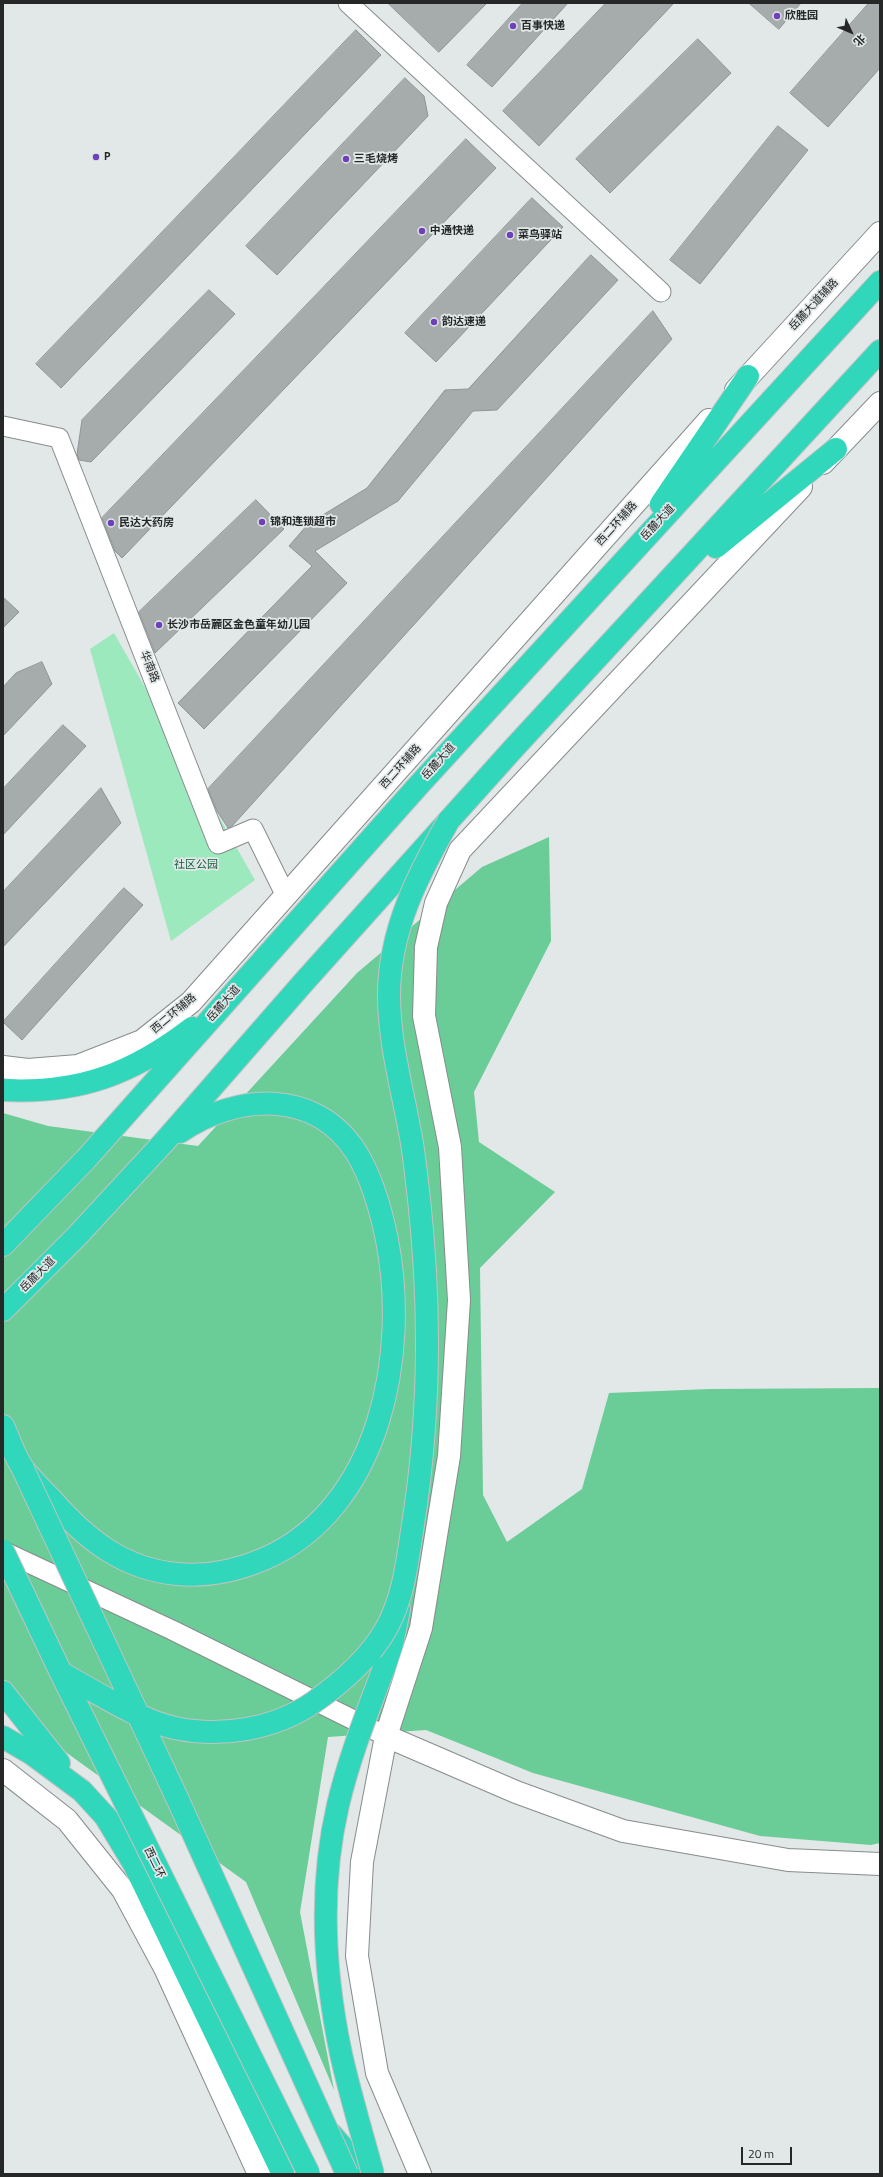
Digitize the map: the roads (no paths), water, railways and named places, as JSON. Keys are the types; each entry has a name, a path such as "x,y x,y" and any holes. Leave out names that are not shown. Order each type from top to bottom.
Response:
{"highway":[{"name":"岳麓大道","path":"3,1245 86,1159 422,781 619,565 745,431 880,282"},
{"name":"岳麓大道","path":"3,1310 77,1236 164,1142 303,982 449,820 880,351"},
{"path":"619,565 748,376"},
{"path":"656,595 836,449"},
{"path":"373,2174 342,2056 334,2013 328,1968 326,1887 337,1813 350,1760 392,1644 420,1483 428,1350 419,1202 410,1130 390,1022 389,994 393,953 404,909 422,868 449,820"},
{"path":"10,1090 44,1090 74,1087 128,1069 183,1034 229,999"},
{"path":"24,1469 79,1530 104,1549 125,1560 154,1570 192,1575 213,1574 254,1563 278,1553 321,1521 351,1483 374,1433 384,1406 395,1339 395,1301 391,1257 383,1218 368,1176 355,1151 340,1133 322,1119 303,1110 280,1103 255,1102 230,1108 205,1117 164,1142"},
{"path":"3,1426 178,1800 347,2174"},
{"name":"西二环","path":"3,1551 160,1876 309,2174"},
{"path":"61,1673 145,1718 175,1728 208,1732 258,1727 282,1720 304,1709 339,1683 372,1648 386,1629 403,1587"},
{"path":"3,1692 82,1791 160,1876"},
{"path":"3,1737 32,1754 82,1791"},
{"path":"105,1816 134,1864 283,2174"},
{"path":"239,2032 291,2174"},
{"path":"356,2112 384,2174"},
{"path":"325,2126 366,2174"}],"street":[{"path":"348,3 661,292"},
{"name":"岳麓大道辅路","path":"748,376 880,233"},
{"name":"西二环辅路","path":"3,1067 28,1070 78,1066 142,1041 191,1002 748,376"},
{"path":"420,2174 377,2074 357,1956 362,1862 386,1736 421,1628 449,1456 458,1308 450,1147 424,1016 426,946 436,903 460,850 880,403"},
{"name":"华南路","path":"3,426 58,438 218,844 253,829 286,896"},
{"path":"3,1551 172,1630 386,1736 516,1792 623,1831 788,1860 880,1864"},
{"path":"3,1770 67,1820 123,1890 165,1968 259,2174"}],"place":[{"name":"欣胜园","path":"777,16"},
{"name":"百事快递","path":"513,26"},
{"name":"P","path":"96,157"},
{"name":"三毛烧烤","path":"346,159"},
{"name":"中通快递","path":"422,231"},
{"name":"菜鸟驿站","path":"510,235"},
{"name":"韵达速递","path":"434,322"},
{"name":"锦和连锁超市","path":"262,522"},
{"name":"民达大药房","path":"111,523"},
{"name":"长沙市岳麓区金色童年幼儿园","path":"159,625"}],"park label":[{"name":"社区公园","path":"196,865"}]}
